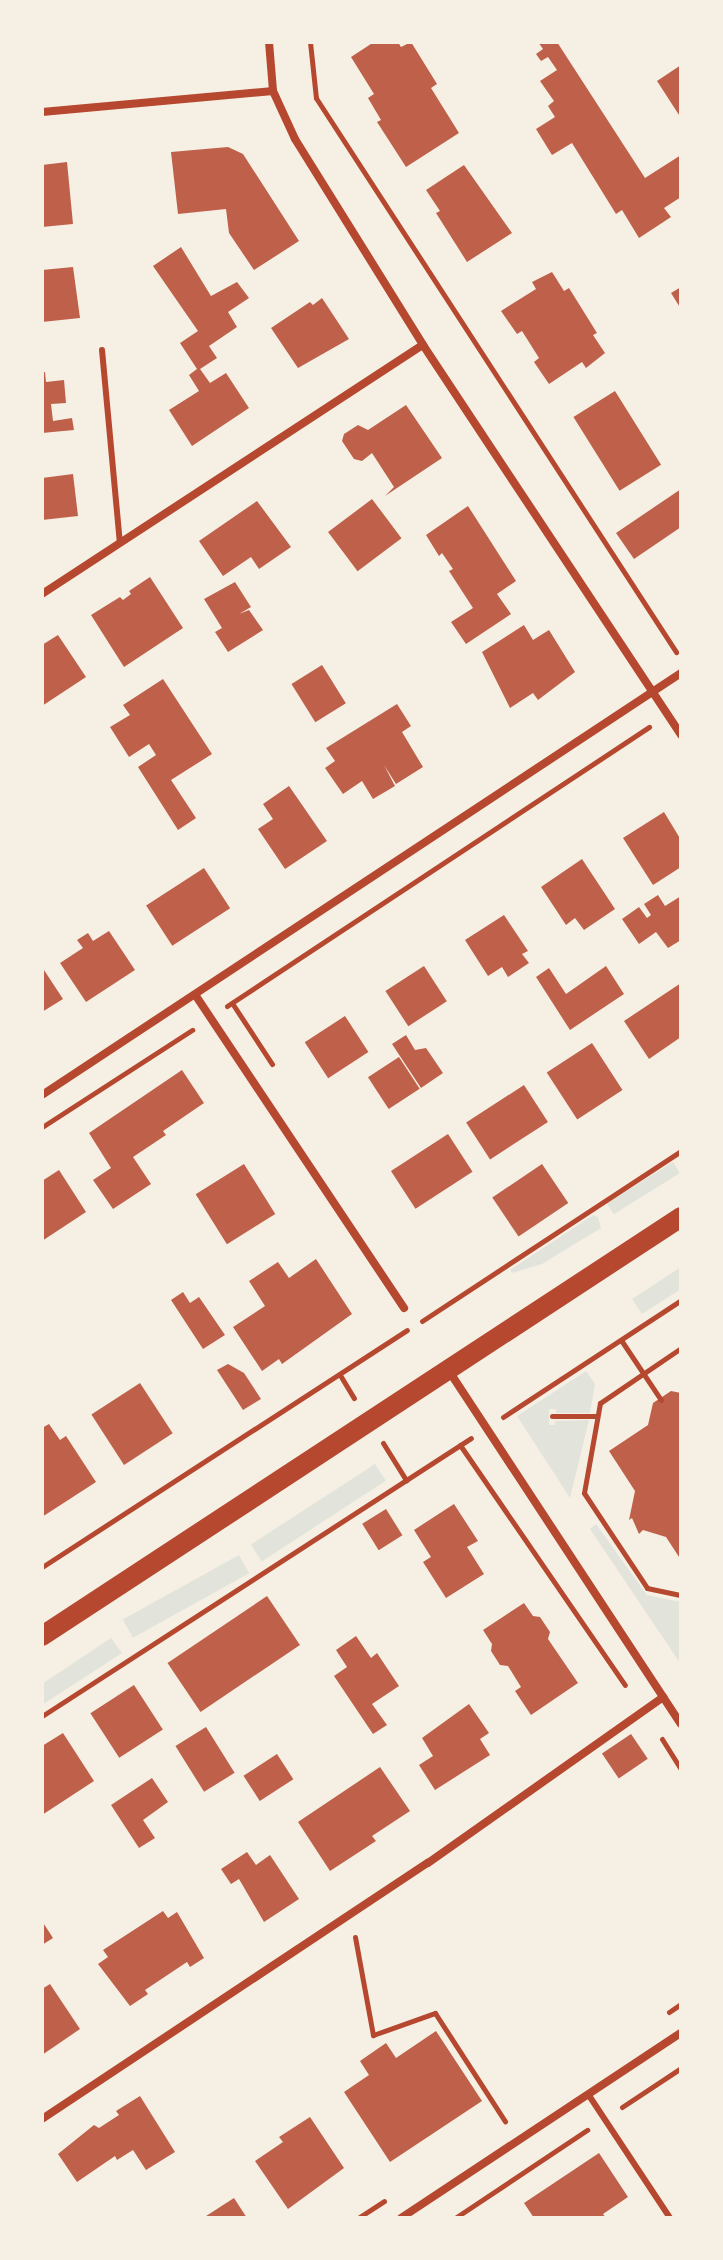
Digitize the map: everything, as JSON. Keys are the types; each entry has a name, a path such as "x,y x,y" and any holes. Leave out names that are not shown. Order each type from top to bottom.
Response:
{"main road":[{"path":"42,1636 681,1217"}],"street":[{"path":"269,42 273,91 295,139 423,345 681,735"},
{"path":"42,112 273,91"},
{"path":"42,594 423,345"},
{"path":"42,1095 681,673"},
{"path":"196,996 404,1308"},
{"path":"448,1369 663,1697 678,1713 681,1724"},
{"path":"42,2119 428,1863 663,1697"},
{"path":"401,2218 681,2033"}],"lane":[{"path":"102,350 120,543"},
{"path":"588,2094 670,2218"}],"path":[{"path":"310,42 316,98 681,660"},
{"path":"42,1127 668,715"},
{"path":"42,1567 681,1151"},
{"path":"42,1716 681,1300"},
{"path":"621,1340 661,1400"},
{"path":"681,1348 600,1403 584,1493 647,1588 681,1595"},
{"path":"552,1416 597,1416"},
{"path":"460,1445 681,1769"},
{"path":"355,1936 373,2035 435,2013 505,2121"},
{"path":"455,2218 681,2068"}],"shaded area":[{"path":"673,1162 680,1173 614,1214 607,1203"},
{"path":"593,1215 598,1217 601,1228 542,1264 512,1273 510,1270"},
{"path":"681,1267 681,1289 642,1314 632,1299"},
{"path":"586,1371 595,1384 590,1413 556,1413 556,1409 549,1409 549,1425 555,1425 555,1421 589,1420 570,1498 517,1416"},
{"path":"375,1464 386,1481 262,1561 251,1545"},
{"path":"596,1524 647,1595 681,1602 680,1663 590,1529"},
{"path":"239,1555 249,1573 133,1638 123,1619"},
{"path":"111,1638 122,1653 42,1705 42,1684"}],"building":[{"path":"374,42 398,42 401,47 411,42 437,84 431,88 459,133 406,167 377,122 381,120 368,98 374,94 351,57"},
{"path":"538,42 557,42 645,178 681,155 681,197 664,208 671,217 639,238 622,210 616,214 572,143 552,155 536,129 555,117 548,106 554,101 540,81 557,70 548,57 541,61 536,54 543,49"},
{"path":"681,65 681,118 657,81"},
{"path":"228,147 243,154 299,241 254,270 229,233 226,209 178,214 171,152"},
{"path":"67,162 73,224 42,227 42,165"},
{"path":"464,165 512,233 467,262 436,213 440,211 426,190"},
{"path":"181,247 211,296 237,282 249,298 228,312 237,327 209,346 217,358 200,369 210,383 226,373 249,408 192,446 169,410 199,391 189,375 197,369 180,343 198,331 153,266"},
{"path":"73,267 80,318 42,322 42,270"},
{"path":"552,272 564,291 569,288 597,333 593,335 605,353 586,368 582,362 549,384 534,362 539,358 522,331 517,334 501,311 536,289 532,282"},
{"path":"681,287 681,309 671,293"},
{"path":"322,298 349,339 298,368 271,328 310,302 313,305"},
{"path":"42,372 45,372 46,382 64,380 66,403 51,404 53,421 72,418 74,430 42,433"},
{"path":"615,391 661,465 620,491 573,417"},
{"path":"406,405 442,458 385,496 394,487 372,453 362,461 354,459 342,441 344,434 358,425 368,430"},
{"path":"73,474 78,516 42,520 42,478"},
{"path":"681,489 681,527 634,559 616,533"},
{"path":"372,499 401,538 358,571 328,532"},
{"path":"257,501 291,547 259,569 251,557 223,576 199,541"},
{"path":"468,506 516,581 497,594 511,614 466,644 451,622 473,608 449,571 453,569 442,553 439,556 426,535"},
{"path":"150,577 183,628 124,667 91,615 120,597 123,600 131,594 129,591"},
{"path":"235,582 251,607 239,614 249,610 263,630 228,652 215,632 222,628 204,599"},
{"path":"524,625 533,640 549,630 575,672 538,700 533,693 510,708 482,652"},
{"path":"58,635 86,677 42,706 42,645"},
{"path":"322,665 346,703 315,722 291,684"},
{"path":"163,679 212,754 171,780 196,818 178,830 138,767 156,755 149,744 129,757 110,727 130,715 123,705"},
{"path":"397,704 411,726 402,732 423,767 396,784 384,765 395,786 373,799 362,781 343,794 325,768 335,761 326,748"},
{"path":"289,786 327,841 285,869 258,829 273,819 263,804"},
{"path":"664,812 681,840 681,867 653,885 623,838"},
{"path":"582,859 615,909 584,930 575,918 566,925 541,887"},
{"path":"204,868 230,908 172,946 146,906"},
{"path":"658,895 665,906 681,896 681,940 668,948 656,932 639,944 622,919 639,907 647,918 651,915 644,904"},
{"path":"504,915 528,951 522,954 529,963 508,977 502,967 488,976 465,940"},
{"path":"109,931 135,970 86,1002 60,963 83,948 77,940 88,933 93,941"},
{"path":"424,966 447,1001 408,1026 385,991"},
{"path":"606,966 624,994 570,1030 536,977 549,968 566,994"},
{"path":"42,967 63,999 42,1012"},
{"path":"681,983 681,1037 649,1059 624,1021"},
{"path":"345,1016 368,1052 328,1078 305,1042"},
{"path":"406,1035 415,1050 426,1048 443,1073 421,1088 392,1044"},
{"path":"592,1043 622,1090 577,1119 547,1072"},
{"path":"399,1057 420,1089 389,1109 368,1077"},
{"path":"182,1070 204,1103 163,1131 166,1135 133,1157 151,1184 113,1209 93,1180 111,1168 89,1133"},
{"path":"524,1085 548,1122 490,1159 466,1123"},
{"path":"448,1134 473,1172 415,1209 391,1171"},
{"path":"244,1164 275,1214 227,1244 196,1194"},
{"path":"542,1164 568,1203 519,1237 492,1198"},
{"path":"59,1170 86,1212 42,1241 42,1181"},
{"path":"316,1259 352,1314 282,1364 279,1359 262,1371 233,1327 265,1306 249,1281 278,1262 289,1278"},
{"path":"183,1292 190,1303 199,1297 225,1335 203,1349 171,1300"},
{"path":"228,1364 244,1373 261,1399 243,1410 217,1370"},
{"path":"140,1383 173,1433 124,1465 91,1415"},
{"path":"671,1391 681,1393 681,1560 666,1537 643,1530 639,1534 632,1518 629,1520 635,1491 609,1451 648,1425 653,1403"},
{"path":"49,1424 60,1440 66,1436 96,1482 42,1517 42,1428"},
{"path":"454,1504 478,1541 467,1547 484,1574 446,1598 423,1562 431,1557 414,1530"},
{"path":"386,1509 402,1535 379,1550 362,1524"},
{"path":"267,1596 300,1645 201,1712 168,1663"},
{"path":"524,1603 533,1616 540,1617 550,1632 548,1639 578,1683 531,1715 515,1691 521,1687 508,1666 500,1665 483,1630"},
{"path":"356,1636 371,1658 377,1653 399,1686 372,1704 387,1725 373,1734 334,1676 347,1667 336,1650"},
{"path":"134,1685 163,1729 119,1758 90,1713"},
{"path":"469,1704 489,1733 480,1739 490,1755 435,1790 419,1765 433,1756 422,1738"},
{"path":"206,1727 235,1773 204,1792 175,1746"},
{"path":"63,1733 94,1781 42,1815 42,1746"},
{"path":"631,1734 648,1759 619,1778 602,1754"},
{"path":"277,1754 293,1779 260,1801 243,1776"},
{"path":"380,1767 410,1811 372,1836 376,1841 330,1871 298,1822"},
{"path":"152,1778 168,1802 143,1820 155,1838 139,1848 111,1805"},
{"path":"247,1852 256,1865 270,1855 299,1899 264,1922 239,1879 231,1884 221,1869"},
{"path":"163,1911 168,1918 177,1912 204,1958 190,1967 187,1962 145,1990 148,1994 130,2006 98,1964 108,1957 103,1950"},
{"path":"42,1921 53,1938 42,1945"},
{"path":"50,1984 80,2029 42,2055 42,1989"},
{"path":"436,2031 482,2101 390,2162 344,2092 369,2075 360,2061 386,2043 396,2058"},
{"path":"140,2096 175,2152 146,2170 133,2150 117,2160 115,2156 77,2182 58,2154 94,2125 99,2128 119,2115 116,2111"},
{"path":"310,2117 344,2168 288,2209 255,2161 283,2142 279,2137"},
{"path":"599,2153 628,2197 603,2214 606,2218 534,2218 524,2203"},
{"path":"234,2198 247,2218 203,2218"}]}
